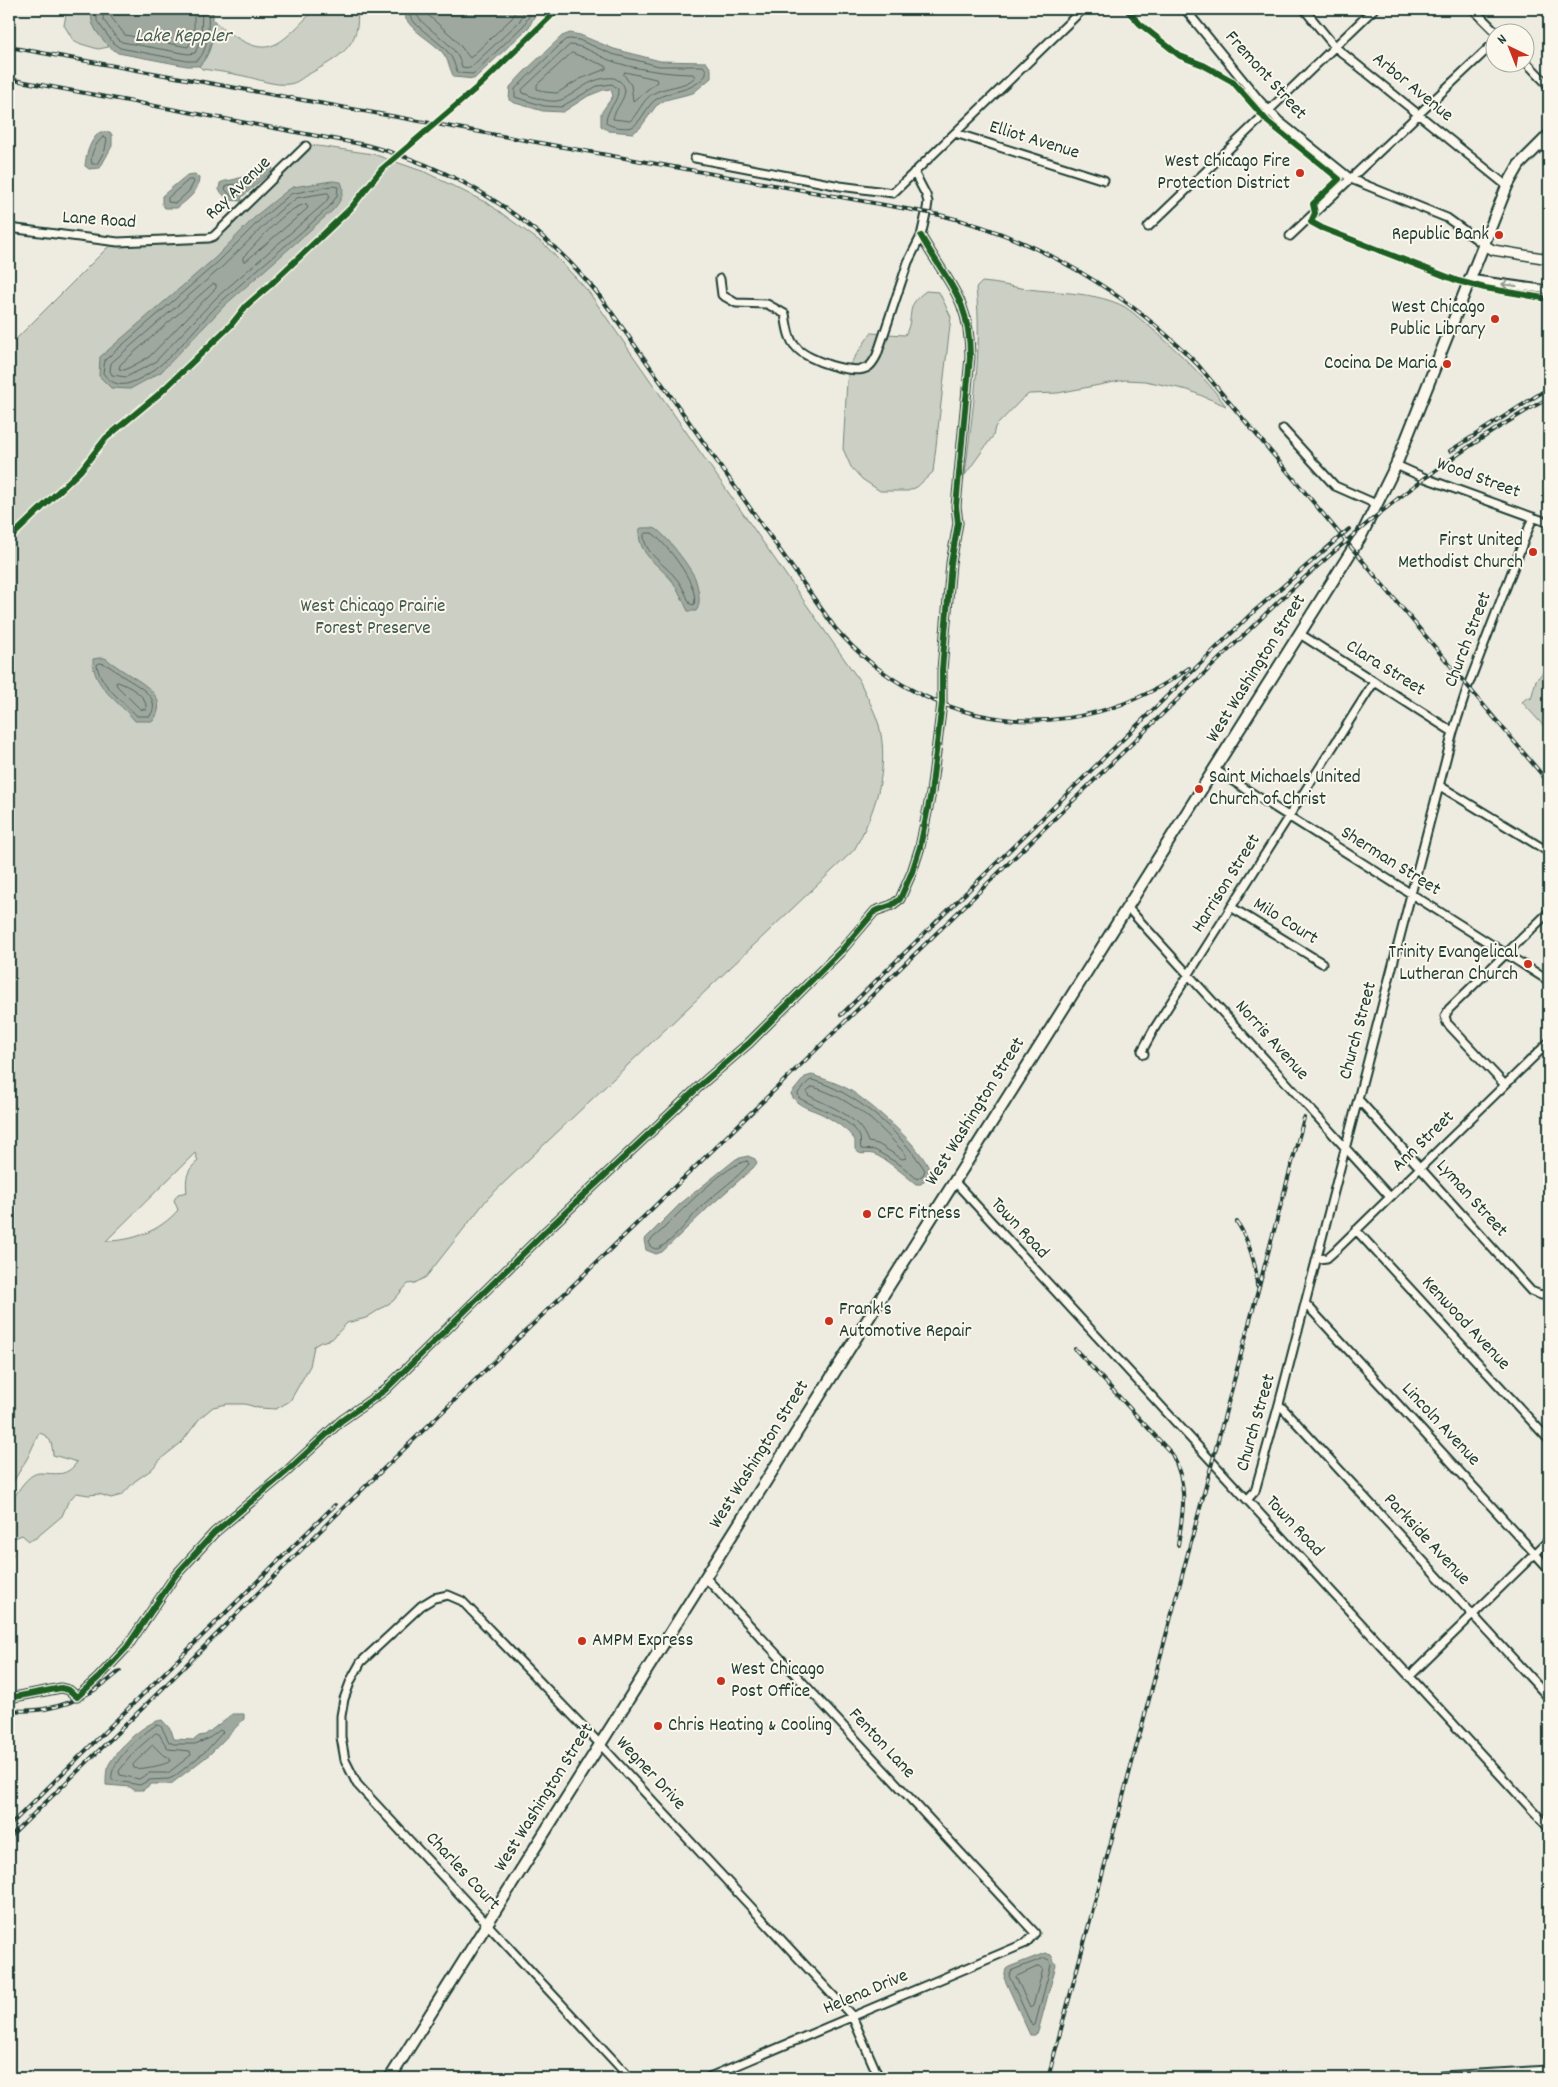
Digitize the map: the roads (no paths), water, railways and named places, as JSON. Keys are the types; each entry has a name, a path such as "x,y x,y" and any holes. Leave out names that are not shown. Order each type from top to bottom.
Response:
{"main road":[{"name":"West Washington Street","path":"390,2078 704,1576 1361,536 1396,465 1507,186 1519,165 1549,135"},
{"path":"1442,2078 1549,2072"}],"street":[{"path":"695,158 840,186 893,193 1083,9"},
{"name":"Fremont Street","path":"1185,9 1279,121 1351,178 1447,218 1483,244"},
{"name":"Arbor Avenue","path":"1304,9 1335,47 1507,186"},
{"path":"1148,226 1374,9"},
{"path":"1473,9 1486,22"},
{"path":"1290,236 1486,50"},
{"path":"1536,72 1549,86"},
{"name":"Elliot Avenue","path":"954,133 1104,180"},
{"path":"1538,145 1549,150"},
{"name":"Ray Avenue","path":"188,239 214,236 306,146"},
{"path":"720,279 722,294 736,303 767,304 785,314 788,331 796,348 816,361 856,371 869,367 878,355 908,262 921,236 928,202 914,172"},
{"name":"Lane Road","path":"9,228 118,242 188,239"},
{"path":"9,1698 61,1688 69,1690 77,1697 127,1647 175,1576 214,1533 285,1473 340,1421 385,1390 547,1230 705,1080 749,1043 841,951 875,911 896,903 903,894 920,847 935,768 942,703 942,670 951,563 958,523 956,506 970,357 970,336 963,307 956,291 935,261 921,236"},
{"path":"1483,244 1493,250 1549,259"},
{"path":"1469,279 1549,290"},
{"path":"1283,429 1335,486 1376,504"},
{"name":"Wood Street","path":"1396,465 1426,478 1549,523"},
{"name":"Church Street","path":"1247,1500 1255,1491 1280,1404 1453,732 1468,686 1533,517"},
{"name":"Clara Street","path":"1300,634 1453,732"},
{"name":"Harrison Street","path":"1144,1054 1142,1051 1154,1029 1374,682"},
{"name":"Sherman Street","path":"1214,769 1549,981"},
{"path":"1440,786 1549,852"},
{"name":"Norris Avenue","path":"1127,907 1346,1146 1390,1197"},
{"name":"Milo Court","path":"1231,907 1322,964"},
{"path":"1505,1085 1447,1023 1445,1016 1449,1009 1549,912"},
{"name":"Ann Street","path":"1318,1259 1327,1258 1549,1042"},
{"name":"Lyman Street","path":"1358,1100 1421,1167 1531,1291 1541,1295 1549,1293"},
{"name":"Town Road","path":"954,1182 1549,1828"},
{"name":"Kenwood Avenue","path":"1356,1230 1549,1440"},
{"name":"Lincoln Avenue","path":"1306,1304 1549,1569"},
{"name":"Parkside Avenue","path":"1280,1404 1549,1698"},
{"path":"1409,1676 1549,1540"},
{"name":"Fenton Lane","path":"704,1576 1035,1933"},
{"name":"Wegner Drive","path":"361,1662 421,1606 434,1598 448,1595 462,1601 599,1743 852,2016 878,2078"},
{"name":"Charles Court","path":"361,1662 351,1680 342,1708 342,1737 345,1760 357,1784 630,2078"},
{"name":"Helena Drive","path":"706,2078 1026,1943 1035,1933"}],"water":[{"name":"Lake Keppler","path":"93,9 213,9 213,19 216,23 213,25 211,42 206,57 199,66 187,66 118,53 98,34 92,22"},
{"path":"402,9 538,9 529,27 474,79 454,77 448,61 442,52 413,28 404,16"},
{"path":"570,33 580,35 614,49 660,61 706,62 711,69 711,78 693,93 665,100 656,106 640,128 633,133 609,131 601,126 601,113 613,96 611,89 588,96 563,112 543,111 509,100 510,87 562,36"},
{"path":"100,132 110,132 112,135 112,146 100,168 89,169 85,166 88,152 91,143"},
{"path":"271,165 273,170 242,197 241,201 228,200 219,190 220,183 222,182 241,178 261,167"},
{"path":"195,174 199,178 199,183 192,195 177,208 165,208 162,204 162,196 187,175"},
{"path":"332,181 341,182 343,189 340,200 333,210 225,305 161,372 130,389 111,388 99,376 100,357 215,258 258,214 293,187"},
{"path":"641,528 654,528 660,532 688,567 695,578 698,591 699,604 696,611 688,611 673,582 650,559 642,547 639,530"},
{"path":"105,658 141,682 153,693 159,705 153,721 135,721 102,686 94,669 93,659"},
{"path":"812,1075 835,1083 857,1095 882,1115 909,1141 920,1153 930,1174 921,1184 916,1184 878,1156 859,1153 855,1149 855,1140 845,1129 824,1115 805,1107 793,1098 791,1094 805,1077"},
{"path":"748,1156 755,1159 757,1163 753,1168 662,1252 656,1254 646,1250 644,1240 680,1204 736,1159"},
{"path":"232,1714 244,1714 244,1719 210,1754 171,1784 151,1784 143,1790 106,1785 107,1769 110,1762 130,1738 147,1726 162,1720 171,1730 174,1739 194,1740 199,1736 205,1735"},
{"path":"1045,1953 1051,1955 1056,1965 1038,2032 1035,2035 1030,2035 1004,1978 1006,1969 1009,1967"}],"railway":[{"path":"9,47 940,215 1012,238 1046,254 1080,272 1142,314 1198,365 1549,783"},
{"path":"9,79 366,145 435,169 467,184 497,202 553,246 602,299 835,628 872,664 913,691 957,709 1004,719 1051,720 1099,712 1145,694 1189,668"},
{"path":"1450,451 1549,388"},
{"path":"9,1838 155,1696 335,1516 1308,574 1373,519 1441,466 1512,419 1549,398"},
{"path":"841,1015 1251,614 1349,529"},
{"path":"1048,2078 1304,1118"},
{"path":"1237,1222 1245,1236 1251,1253 1257,1286"},
{"path":"1075,1349 1172,1454 1183,1488 1183,1510 1178,1545"},
{"path":"9,1826 335,1505"},
{"path":"9,1710 25,1711 55,1707 82,1697 120,1671"}],"place":[{"name":"West Chicago Fire Protection District","path":"1300,173"},
{"name":"Republic Bank","path":"1499,235"},
{"name":"West Chicago Public Library","path":"1495,319"},
{"name":"Cocina De Maria","path":"1447,364"},
{"name":"First United Methodist Church","path":"1533,552"},
{"name":"Saint Michaels United Church of Christ","path":"1199,789"},
{"name":"Trinity Evangelical Lutheran Church","path":"1528,964"},
{"name":"CFC Fitness","path":"867,1214"},
{"name":"Frank's Automotive Repair","path":"829,1321"},
{"name":"AMPM Express","path":"582,1641"},
{"name":"West Chicago Post Office","path":"721,1681"},
{"name":"Chris Heating & Cooling","path":"658,1726"}],"park label":[{"name":"West Chicago Prairie Forest Preserve","path":"373,618"}]}
